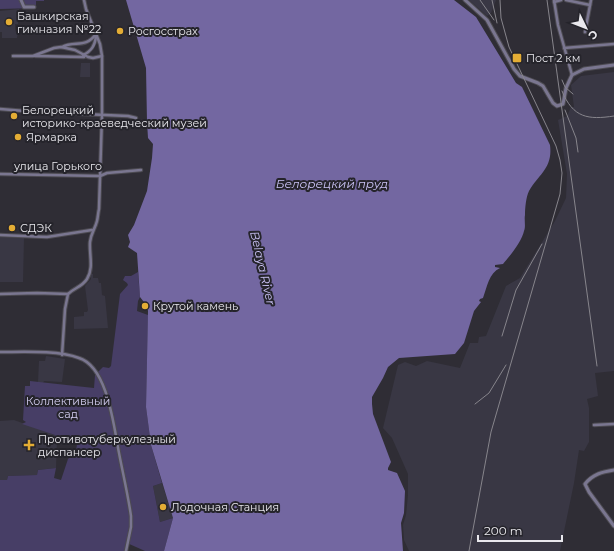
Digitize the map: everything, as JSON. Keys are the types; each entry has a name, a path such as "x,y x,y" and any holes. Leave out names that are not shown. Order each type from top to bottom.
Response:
{"street":[{"path":"21,0 24,7 34,7"},
{"path":"62,355 65,309 68,294 73,289 83,285 89,278 91,263 90,243 92,230 97,222 99,209 102,56 100,44 86,10 84,0"},
{"path":"465,0 486,20 514,69 520,76 542,86 553,103 557,106 563,104 566,88 572,75 584,69 614,65"},
{"path":"561,0 554,1 558,25 572,75"},
{"path":"566,0 590,5"},
{"path":"585,32 591,0"},
{"path":"33,56 65,45 88,42 96,34"},
{"path":"82,55 95,45 96,34"},
{"path":"564,48 614,44"},
{"path":"61,47 74,50 88,57"},
{"path":"13,56 93,58 102,56"},
{"path":"0,109 128,116 136,118"},
{"name":"улица Горького","path":"0,174 100,176 141,170"},
{"path":"0,235 47,237 92,230"},
{"path":"0,294 68,294"},
{"path":"0,352 26,352 80,358 89,364 97,374 112,412 131,516 131,527 126,551"},
{"path":"594,425 614,424"},
{"path":"614,470 600,472 589,479 585,484 589,492 614,526"}],"shaded area":[{"path":"469,0 496,0 491,13 487,16"},
{"name":"Башкирская гимназия №22","path":"19,9 20,16 18,19 18,24 15,24 16,32 18,32 17,38 2,38 2,32 0,32 0,11"},
{"path":"81,63 90,63 90,77 80,77"},
{"path":"614,72 614,371 595,373 598,396 587,399 589,408 589,442 584,451 579,450 560,551 409,551 404,540 403,525 406,515 408,495 408,474 392,438 383,428 398,365 405,362 416,366 427,361 460,368 470,343 478,343 479,337 486,336 506,286 520,278 555,221 566,198 567,174 558,120 567,116 571,107 574,107 571,85 581,76"},
{"path":"0,237 24,238 23,282 0,282"},
{"path":"90,274 93,274 93,278 98,278 99,283 101,283 102,295 105,296 108,328 74,329 74,317 84,316 84,312 87,312 88,310 85,286 91,279"},
{"path":"46,356 65,359 62,382 38,382 39,361 45,361"},
{"name":"Противотуберкулезный диспансер","path":"14,420 55,435 57,440 56,468 38,470 37,475 8,476 7,480 0,480 0,421"},
{"path":"162,483 173,518 160,522 153,486"}],"green space":[{"path":"0,0 44,1 36,1 36,8 0,9"},
{"name":"Коллективный сад","path":"138,272 140,297 137,311 148,315 146,407 151,445 162,483 153,486 160,522 173,518 164,551 145,551 127,543 124,551 0,551 0,480 7,480 8,476 37,475 38,470 56,468 54,478 61,480 68,459 76,451 78,438 66,436 61,440 57,440 55,435 22,424 26,422 23,420 25,386 30,386 30,381 94,388 95,375 103,367 109,368 111,366 120,294 128,285 123,280 125,276 131,276"}],"water":[{"name":"Белорецкий пруд","path":"126,0 454,0 476,17 516,83 522,87 550,145 549,160 547,165 529,191 526,199 525,229 523,235 503,264 495,265 495,267 500,268 493,273 483,298 479,301 481,302 474,311 464,343 455,354 399,358 388,367 372,397 373,414 391,462 388,470 397,473 405,491 404,513 401,523 403,551 164,551 173,518 151,445 146,407 148,311 147,306 140,297 137,253 128,247 130,242 128,235 134,225 147,191 153,144 148,138 146,68"}],"railway":[{"path":"480,0 494,20"},
{"path":"492,0 497,23"},
{"path":"469,551 491,432 560,194 562,173 556,146 509,47 501,18 500,0"},
{"path":"547,0 597,366"},
{"path":"562,80 565,87 573,94"},
{"path":"562,91 571,107 582,115 596,118 614,116"},
{"path":"565,110 576,138 578,152"},
{"path":"502,336 516,290 542,244"},
{"path":"475,404 489,393 506,365"}],"place":[{"name":"Башкирская гимназия №22","path":"9,22"},
{"name":"Росгосстрах","path":"120,31"},
{"name":"Пост 2 км","path":"517,58"},
{"name":"Белорецкий историко-краеведческий музей","path":"14,116"},
{"name":"Ярмарка","path":"18,137"},
{"name":"СДЭК","path":"12,228"},
{"name":"Крутой камень","path":"145,306"},
{"name":"Противотуберкулезный диспансер","path":"29,445"},
{"name":"Лодочная Станция","path":"163,507"}],"water label":[{"name":"Belaya River","path":"263,268"}]}
